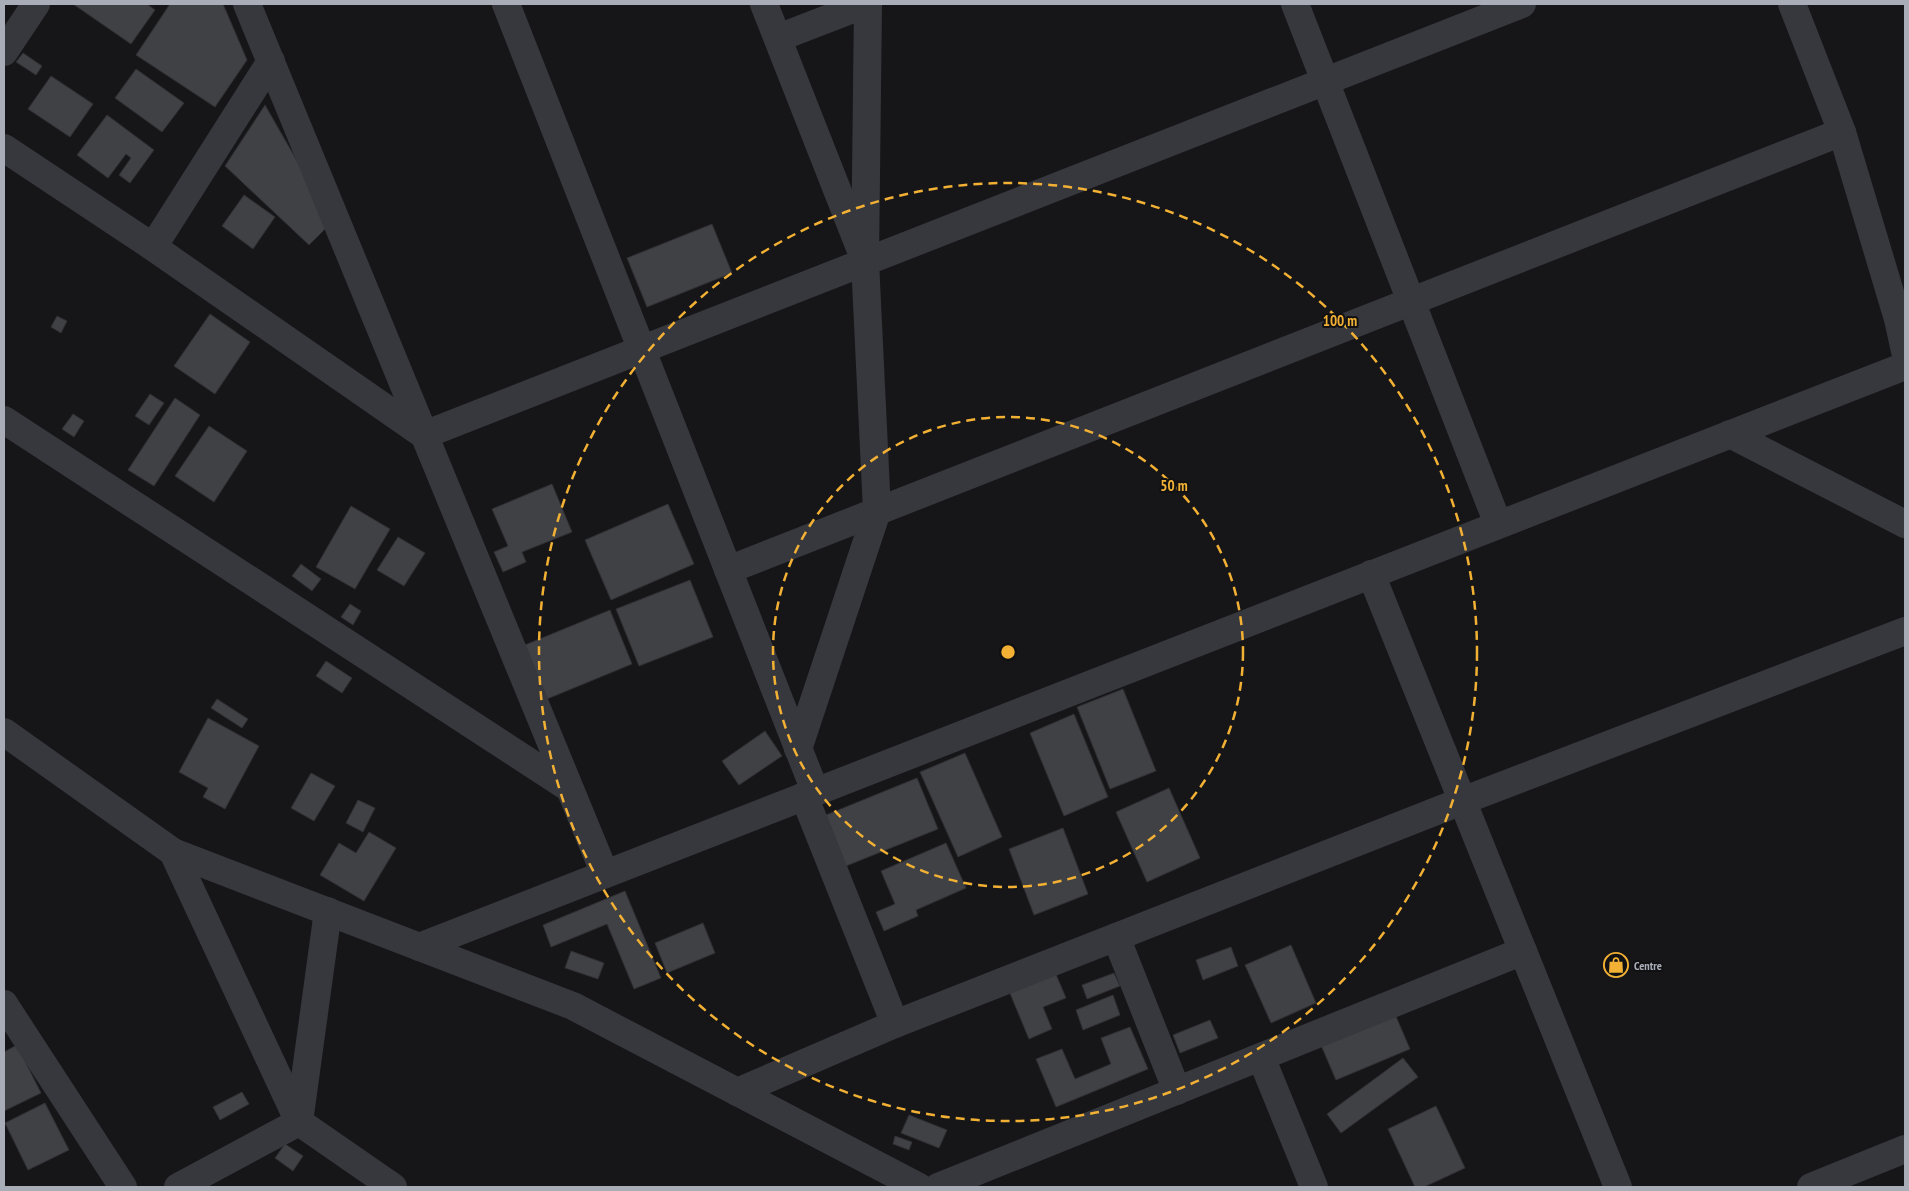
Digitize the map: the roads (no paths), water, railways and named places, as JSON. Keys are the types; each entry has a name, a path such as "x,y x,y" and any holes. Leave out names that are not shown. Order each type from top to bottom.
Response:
{"street":[{"path":"4,52 36,4"},
{"path":"506,4 798,749 809,794 895,1024"},
{"path":"764,4 866,261"},
{"path":"778,38 867,4 866,261 877,511 798,749"},
{"path":"1295,4 1498,524"},
{"path":"424,435 1522,4"},
{"path":"1792,4 1842,132 1902,318 1905,351"},
{"path":"251,5 271,61 604,874"},
{"path":"154,247 271,61"},
{"path":"728,570 1842,132"},
{"path":"4,148 154,247 424,435"},
{"path":"419,947 1905,366"},
{"path":"4,420 569,788"},
{"path":"1730,434 1905,524"},
{"path":"1370,574 1618,1187"},
{"path":"737,1092 895,1024 1462,801 1905,631"},
{"path":"8,740 172,852 574,1006 919,1187"},
{"path":"172,852 299,1122 392,1187"},
{"path":"299,1122 328,911"},
{"path":"1116,937 1177,1091"},
{"path":"938,1187 1523,951"},
{"path":"4,1004 123,1187"},
{"path":"1261,1056 1314,1187"},
{"path":"178,1187 299,1122"},
{"path":"1811,1187 1905,1149"}],"place":[{"name":"Centre","path":"1616,965"}]}
